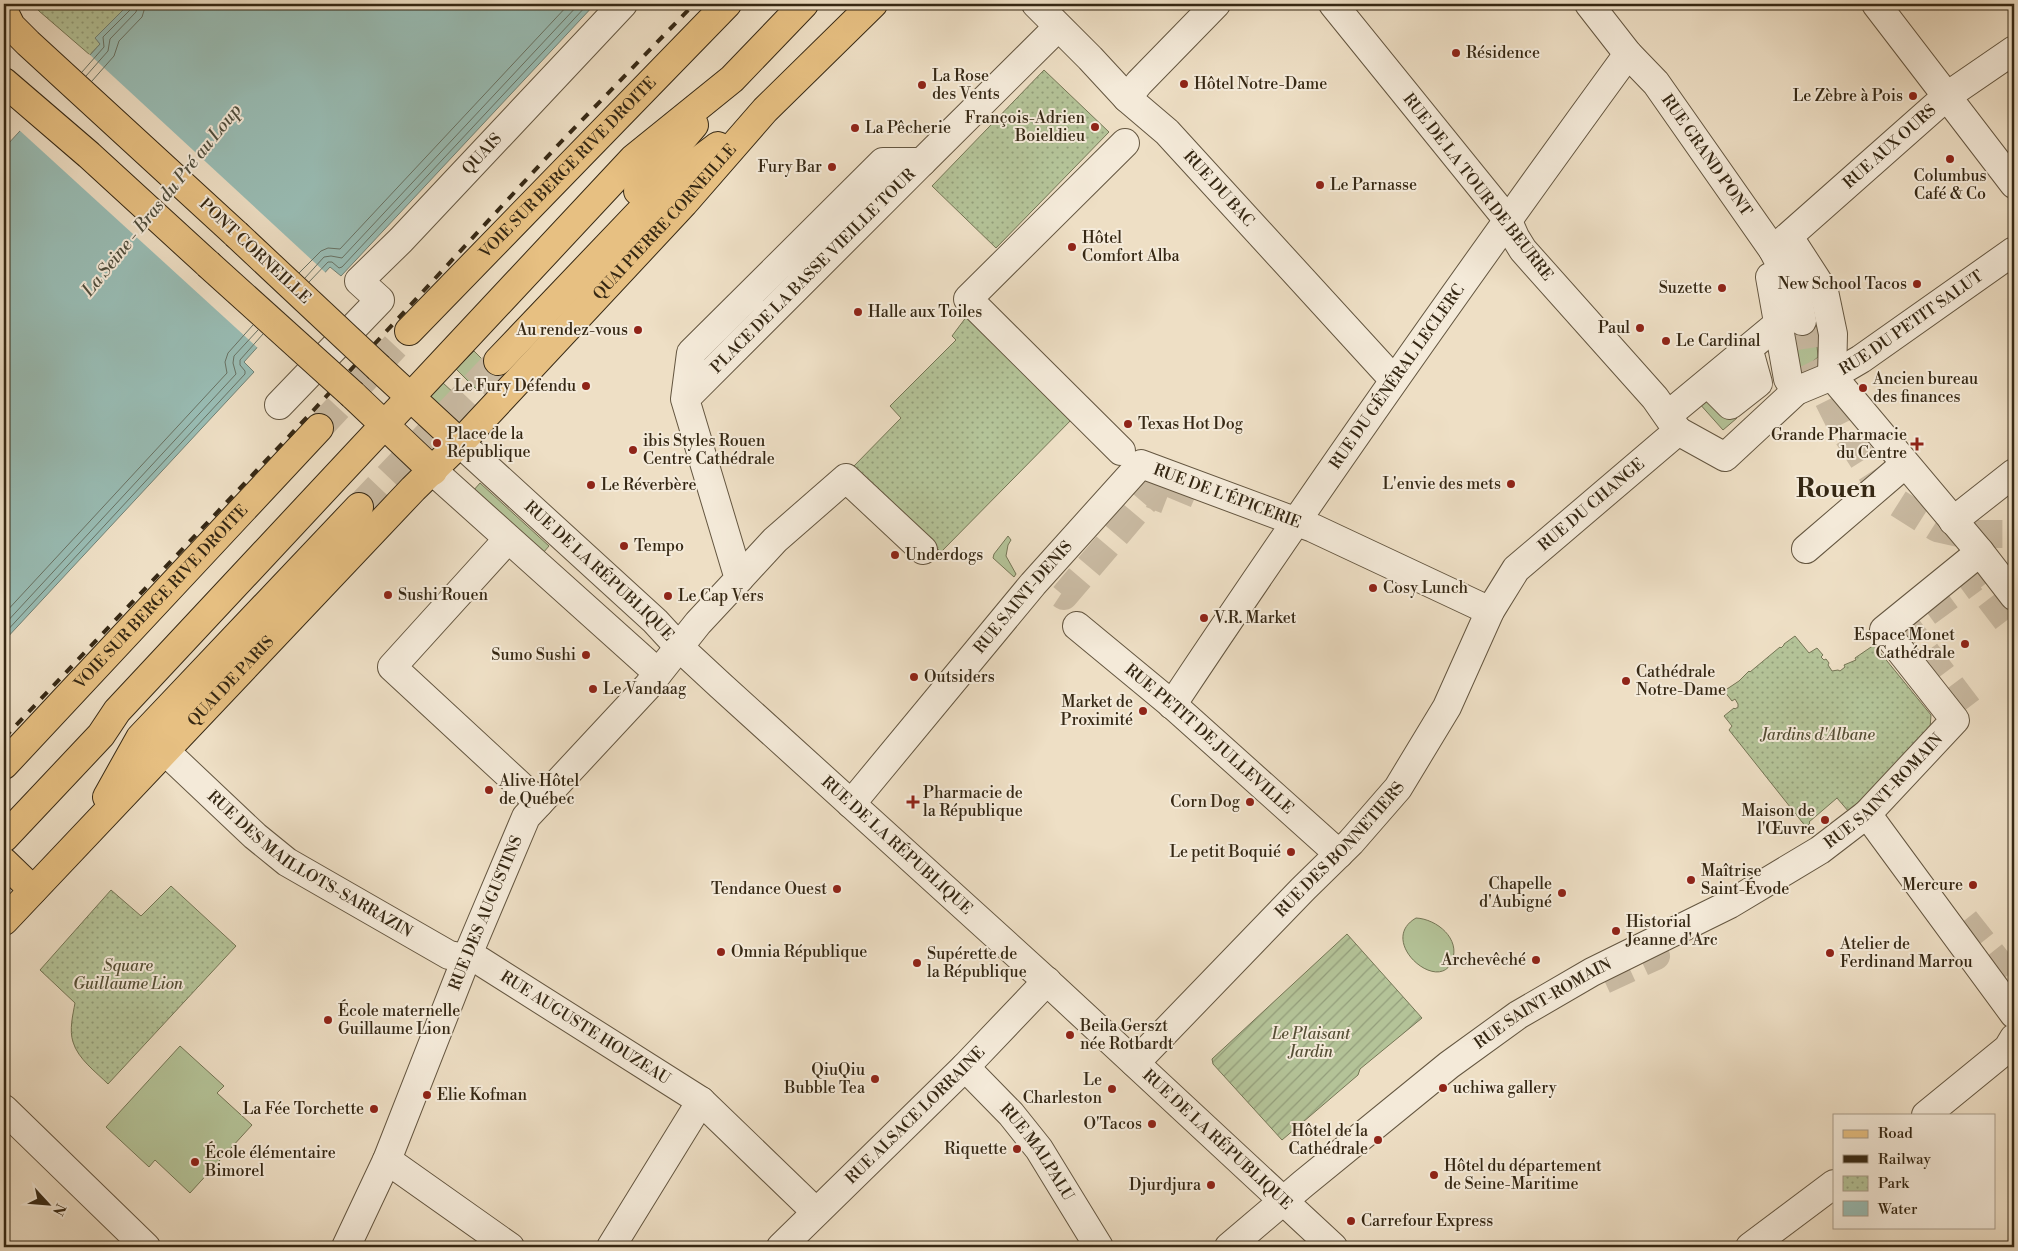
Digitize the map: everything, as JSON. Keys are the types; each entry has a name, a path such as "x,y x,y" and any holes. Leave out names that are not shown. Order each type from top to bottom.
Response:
{"main road":[{"name":"VOIE SUR BERGE RIVE DROITE","path":"409,331 727,4"},
{"path":"765,110 664,187 493,355 653,176 732,79 804,4"},
{"name":"QUAI PIERRE CORNEILLE","path":"460,443 684,203 765,110 870,6"},
{"name":"PONT CORNEILLE","path":"6,23 460,443"},
{"path":"4,838 101,735 117,711 380,419 634,160 732,79"},
{"path":"4,82 89,155 188,248 380,419 433,471"},
{"name":"VOIE SUR BERGE RIVE DROITE","path":"4,765 319,428"},
{"name":"QUAI DE PARIS","path":"4,921 413,489 460,443"},
{"path":"88,831 140,738 354,501 129,720 101,735"},
{"path":"4,862 33,890"}],"street":[{"name":"QUAIS","path":"279,406 380,300 359,281 408,248 623,4"},
{"name":"RUE DU BAC","path":"1036,4 1127,98 1167,132 1394,380"},
{"path":"1127,98 1139,83 1216,4"},
{"name":"RUE DE LA TOUR DE BEURRE","path":"1333,4 1507,219 1514,237 1523,250 1670,419 1725,457 1796,391"},
{"name":"RUE GRAND PONT","path":"1589,4 1628,54 1656,84 1781,244 1824,292 1833,334 1832,376"},
{"path":"1876,4 2014,184"},
{"name":"PLACE DE LA BASSE VIEILLE TOUR","path":"737,573 685,400 1058,26"},
{"name":"RUE AUX OURS","path":"1781,244 1947,96 2014,50"},
{"name":"RUE DU GÉNÉRAL LECLERC","path":"1172,705 1304,524 1394,380 1507,219 1628,54"},
{"path":"1125,143 968,299 1131,458"},
{"name":"RUE GRAND PONT","path":"1781,244 1798,299 1790,322"},
{"name":"RUE DU PETIT SALUT","path":"1796,391 1832,376 1861,359 2014,252"},
{"path":"1770,277 1790,322 1788,379 1796,391"},
{"name":"RUE DU CHANGE","path":"1493,606 1516,569 1670,419 1790,322"},
{"path":"1832,376 1905,464 1962,514 1980,552 2014,596"},
{"name":"RUE DE LA RÉPUBLIQUE","path":"460,443 654,621 679,647 1047,981 1332,1247"},
{"name":"RUE DE L'ÉPICERIE","path":"1131,458 1304,524 1493,606"},
{"name":"RUE SAINT-DENIS","path":"852,804 1041,592 1131,458"},
{"path":"1806,548 1905,464"},
{"path":"433,471 508,539 392,667 539,803"},
{"path":"1962,514 2014,472"},
{"name":"RUE DES AUGUSTINS","path":"346,1247 387,1160 466,959 526,816 658,673 737,573 846,478 923,550"},
{"name":"RUE DE LA RÉPUBLIQUE","path":"508,539 658,673"},
{"name":"RUE SAINT-ROMAIN","path":"1229,1247 1449,1065 1518,1015 1592,972 1730,904 1820,850 1866,814 1955,720 1884,630 1980,552"},
{"name":"RUE DES BONNETIERS","path":"1135,1063 1339,854 1398,788 1447,707 1493,606"},
{"name":"RUE PETIT DE JULLEVILLE","path":"1077,626 1172,705 1339,854"},
{"name":"RUE DES MAILLOTS-SARRAZIN","path":"165,751 255,836 286,862 449,955 466,959"},
{"path":"1866,814 2014,1014"},
{"name":"RUE AUGUSTE HOUZEAU","path":"466,959 480,961 702,1101 816,1212"},
{"name":"RUE ALSACE LORRAINE","path":"781,1247 966,1067 1047,981"},
{"path":"1927,1114 2012,1047"},
{"name":"RUE MALPALU","path":"966,1067 1011,1114 1039,1149 1099,1247"},
{"path":"611,1247 702,1101"},
{"path":"4,1109 146,1247"},
{"path":"387,1160 510,1247"},
{"path":"1750,1247 1833,1185"}],"green space":[{"path":"34,4 129,4 96,38 100,44 90,55 39,11"},
{"path":"1044,70 1109,132 996,248 932,186"},
{"path":"973,308 1077,414 941,552 852,468 901,418 890,406 956,340 952,336"},
{"path":"1811,320 1816,334 1818,357 1792,379 1786,326"},
{"path":"474,351 498,375 480,393 456,369"},
{"path":"443,383 468,406 456,419 452,419 430,399 431,395"},
{"path":"1720,398 1737,418 1723,430 1698,402"},
{"path":"480,483 549,546 543,553 473,491"},
{"path":"1008,536 1011,540 1006,556 1016,574 1014,577 993,558"},
{"name":"Jardins d'Albane","path":"1795,636 1809,653 1817,648 1823,655 1821,657 1829,663 1828,665 1832,671 1840,671 1845,667 1844,665 1856,660 1855,658 1874,645 1931,715 1929,741 1849,812 1837,798 1809,822 1806,827 1729,730 1732,726 1724,716 1738,707 1738,704 1735,699 1732,701 1724,691"},
{"name":"Square Guillaume Lion","path":"171,886 236,946 108,1084 88,1065 75,1048 71,1032 75,1003 40,970 111,890 141,916"},
{"path":"1416,918 1424,919 1439,926 1450,938 1454,953 1452,961 1445,970 1435,972 1424,968 1414,961 1406,951 1403,939 1406,928"},
{"name":"Le Plaisant Jardin","path":"1347,934 1422,1018 1360,1069 1358,1075 1282,1140 1213,1064 1212,1059"},
{"path":"180,1046 224,1086 217,1093 252,1125 190,1193 155,1160 149,1167 106,1127"}],"water":[{"name":"La Seine - Bras du Pré au Loup","path":"129,4 595,4 341,276 330,267 244,362 254,372 4,641 4,142 7,145 100,44 95,38"}],"pier":[{"path":"89,54 327,274 259,349 18,129"}],"tunnel":[{"path":"1802,321 1808,359 1842,427 1877,482 1893,500 1937,528 1963,534 2014,534"},
{"path":"319,428 409,331"},
{"path":"359,507 498,361"},
{"path":"1061,594 1064,596 1151,494 1177,504 1182,492"},
{"path":"1968,708 1907,627 1974,578 2014,630"},
{"path":"1965,920 2014,982"},
{"path":"1604,980 1656,956 1650,944"}],"railway":[{"path":"4,738 310,414 560,143 694,4"}],"place":[{"name":"Résidence","path":"1456,53"},
{"name":"Hôtel Notre-Dame","path":"1184,84"},
{"name":"La Rose des Vents","path":"922,85"},
{"name":"Le Zèbre à Pois","path":"1913,96"},
{"name":"François-Adrien Boieldieu","path":"1095,127"},
{"name":"La Pêcherie","path":"855,128"},
{"name":"Columbus Café & Co","path":"1950,159"},
{"name":"Fury Bar","path":"832,167"},
{"name":"Le Parnasse","path":"1320,185"},
{"name":"Hôtel Comfort Alba","path":"1072,247"},
{"name":"New School Tacos","path":"1917,284"},
{"name":"Suzette","path":"1722,288"},
{"name":"Halle aux Toiles","path":"858,312"},
{"name":"Paul","path":"1640,328"},
{"name":"Au rendez-vous","path":"638,330"},
{"name":"Le Cardinal","path":"1666,341"},
{"name":"Le Fury Défendu","path":"586,386"},
{"name":"Ancien bureau des finances","path":"1863,388"},
{"name":"Texas Hot Dog","path":"1128,424"},
{"name":"Place de la République","path":"437,443"},
{"name":"Grande Pharmacie du Centre","path":"1917,444"},
{"name":"ibis Styles Rouen Centre Cathédrale","path":"633,450"},
{"name":"L'envie des mets","path":"1511,484"},
{"name":"Le Réverbère","path":"591,485"},
{"name":"Tempo","path":"624,546"},
{"name":"Underdogs","path":"895,555"},
{"name":"Cosy Lunch","path":"1373,588"},
{"name":"Sushi Rouen","path":"388,595"},
{"name":"Le Cap Vers","path":"668,596"},
{"name":"V.R. Market","path":"1204,618"},
{"name":"Espace Monet Cathédrale","path":"1965,644"},
{"name":"Sumo Sushi","path":"586,655"},
{"name":"Outsiders","path":"914,677"},
{"name":"Cathédrale Notre-Dame","path":"1626,681"},
{"name":"Le Vandaag","path":"593,689"},
{"name":"Market de Proximité","path":"1143,711"},
{"name":"Alive Hôtel de Québec","path":"489,790"},
{"name":"Pharmacie de la République","path":"913,802"},
{"name":"Corn Dog","path":"1250,802"},
{"name":"Maison de l'Œuvre","path":"1825,820"},
{"name":"Le petit Boquié","path":"1291,852"},
{"name":"Maîtrise Saint-Évode","path":"1691,880"},
{"name":"Mercure","path":"1973,885"},
{"name":"Tendance Ouest","path":"837,889"},
{"name":"Chapelle d'Aubigné","path":"1562,893"},
{"name":"Historial Jeanne d'Arc","path":"1616,931"},
{"name":"Omnia République","path":"721,952"},
{"name":"Atelier de Ferdinand Marrou","path":"1830,953"},
{"name":"Archevêché","path":"1536,960"},
{"name":"Supérette de la République","path":"917,963"},
{"name":"École maternelle Guillaume Lion","path":"328,1020"},
{"name":"Beila Gerszt née Rotbardt","path":"1070,1035"},
{"name":"QiuQiu Bubble Tea","path":"875,1079"},
{"name":"uchiwa gallery","path":"1443,1088"},
{"name":"Le Charleston","path":"1112,1089"},
{"name":"Elie Kofman","path":"427,1095"},
{"name":"La Fée Torchette","path":"374,1109"},
{"name":"O'Tacos","path":"1152,1124"},
{"name":"Hôtel de la Cathédrale","path":"1378,1140"},
{"name":"Riquette","path":"1017,1149"},
{"name":"École élémentaire Bimorel","path":"195,1162"},
{"name":"Hôtel du département de Seine-Maritime","path":"1434,1175"},
{"name":"Djurdjura","path":"1211,1185"},
{"name":"Carrefour Express","path":"1351,1221"}],"district":[{"name":"Rouen","path":"1836,489"}]}
